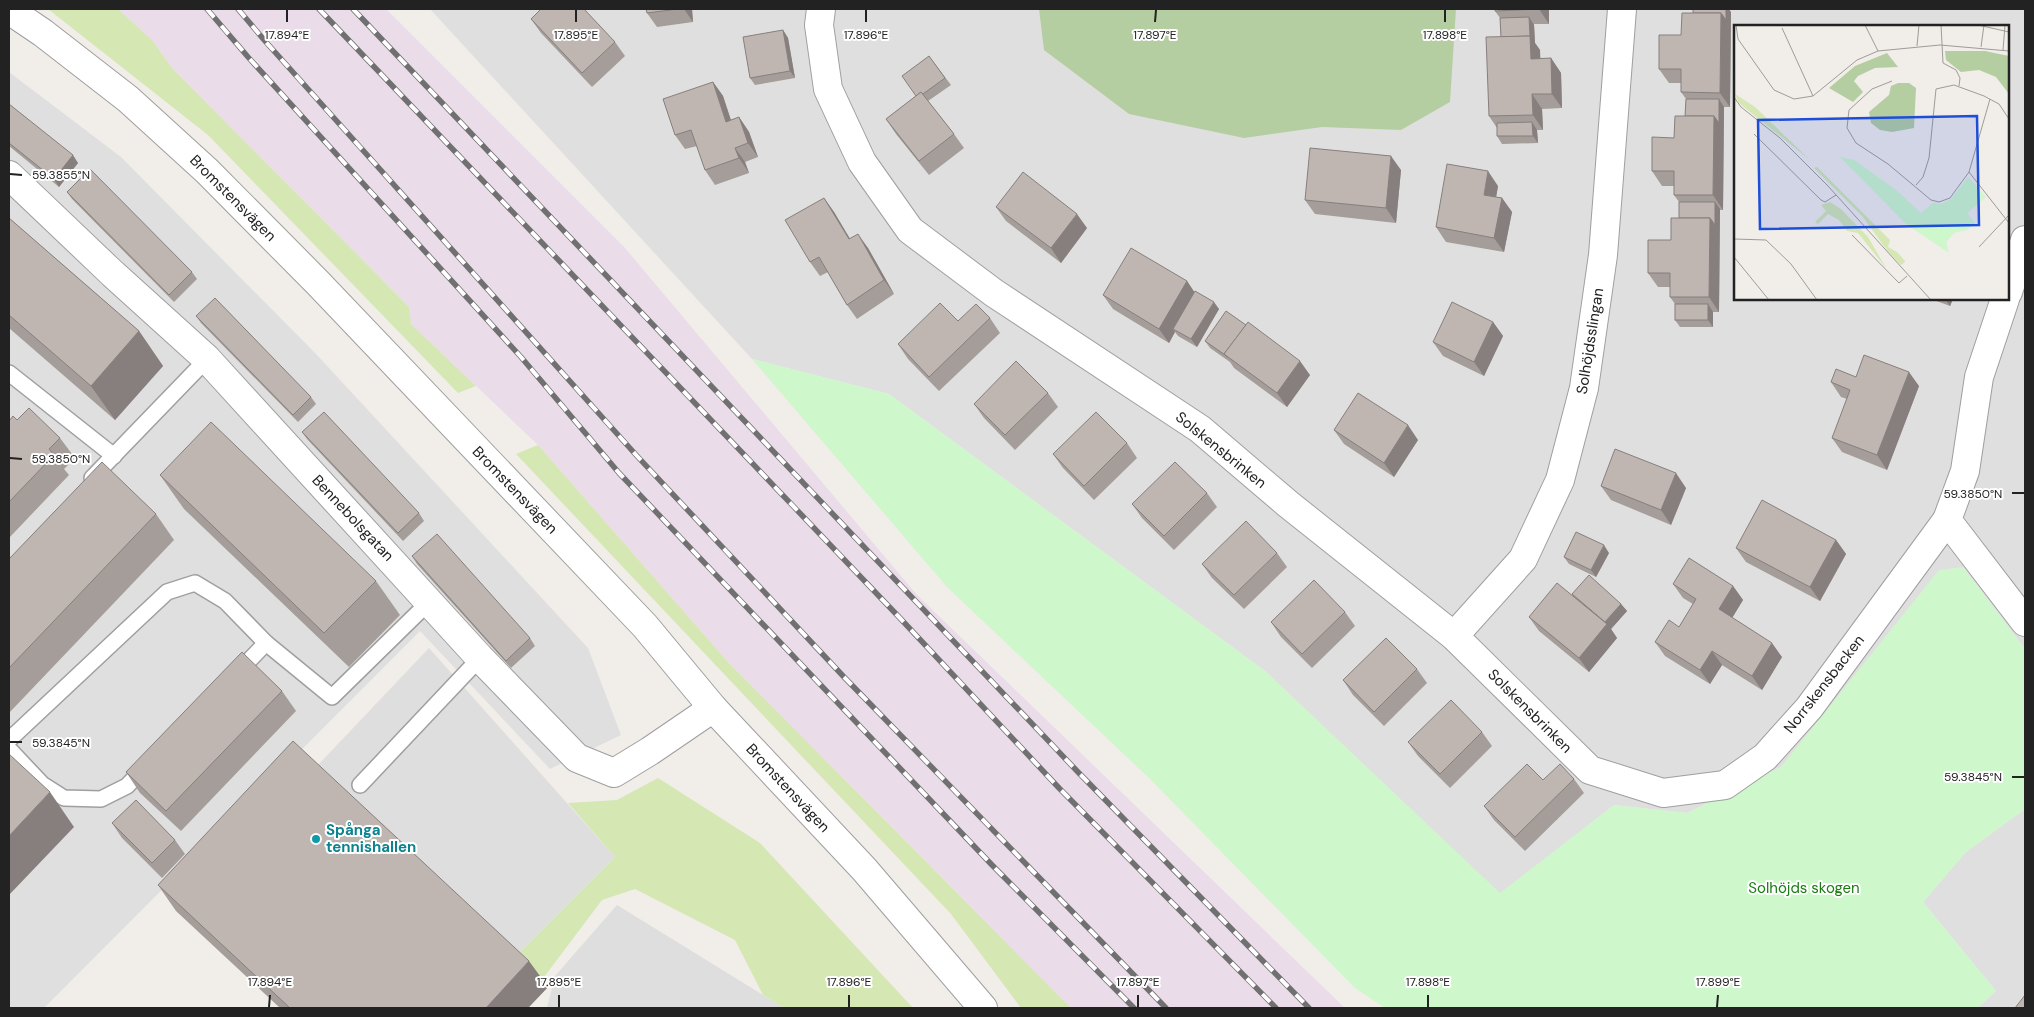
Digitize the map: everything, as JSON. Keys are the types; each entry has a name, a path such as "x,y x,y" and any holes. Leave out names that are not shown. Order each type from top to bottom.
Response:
{"street":[{"name":"Solskensbrinken","path":"821,9 819,25 828,90 862,162 910,230 994,293 1200,429 1288,504 1454,636 1590,770 1663,793"},
{"name":"Solhöjdsslingan","path":"1454,636 1523,558 1560,480 1584,388 1603,254 1622,9"},
{"name":"Bromstensvägen","path":"9,10 43,33 128,99 207,170 318,283 645,626 713,708 864,869 983,1008"},
{"name":"Bennebolsgatan","path":"9,175 113,274 207,359 430,601 480,658 577,758 614,772 650,751 713,708"},
{"path":"2009,289 2025,240"},
{"name":"Norrskensbacken","path":"1663,793 1725,785 1765,757 1809,708 1947,520 1965,471 1979,378 2005,300"},
{"path":"1947,520 2025,622"}],"lane":[{"path":"81,490 207,359"},
{"path":"9,373 114,456"},
{"path":"9,740 167,592 195,583 225,601 266,643 332,697 430,601"},
{"path":"225,685 266,643"},
{"path":"360,785 480,658"},
{"path":"9,749 42,784 64,798 101,799 127,786 158,754"}],"shaded area":[{"path":"118,9 386,9 625,248 917,595 1345,1008 1071,1008 727,661 538,445 411,324 409,307 171,67 153,41"},
{"path":"430,9 2025,9 2025,649 1963,567 1887,648 1781,767 1687,813 1614,805 1500,894 1265,671 889,394 752,359"},
{"path":"9,72 121,157 317,355 588,648 621,735 550,769 420,631 44,1008 9,1008"},
{"path":"429,648 615,857 517,955 318,765"},
{"path":"2025,809 2025,1008 1978,1008 1996,991 1923,902 1966,852"},
{"path":"617,905 784,1008 547,1008 555,976"}],"green space":[{"path":"48,9 118,9 153,41 171,67 409,307 411,324 476,386 458,393 208,135"},
{"path":"1039,9 1456,9 1450,102 1401,130 1322,127 1244,138 1129,114 1044,50"},
{"name":"Solhöjds skogen","path":"752,359 889,394 1265,671 1500,893 1614,805 1687,813 1781,767 1939,570 1963,567 2025,649 2025,809 1966,852 1923,902 1996,991 1978,1008 1385,1008 1355,988 1149,778 947,587"},
{"path":"538,445 727,661 1071,1008 1021,1008 951,914 516,454"},
{"path":"658,778 760,843 913,1008 784,1008 763,995 735,940 635,889 602,900 541,981 517,955 615,857 568,803 617,800"}],"building":[{"path":"541,9 584,9 615,42 582,73 531,19"},
{"path":"646,9 678,9 647,13"},
{"path":"1495,9 1539,9 1495,11"},
{"path":"1693,9 1726,9 1726,20 1721,13 1693,13"},
{"path":"1682,13 1721,13 1720,93 1681,92 1681,69 1659,69 1659,35 1681,35"},
{"path":"1529,17 1530,36 1501,37 1500,18"},
{"path":"783,30 790,71 750,78 743,37"},
{"path":"1530,36 1531,59 1551,58 1552,94 1532,94 1533,115 1489,116 1486,37"},
{"path":"929,56 945,78 923,94 921,92 916,96 902,76"},
{"path":"713,82 726,122 739,117 748,143 735,148 739,158 705,170 691,130 675,135 663,99"},
{"path":"921,92 954,134 919,161 886,119"},
{"path":"1686,99 1719,99 1719,123 1714,116 1685,116"},
{"path":"9,104 73,155 54,179 9,143"},
{"path":"1675,116 1714,116 1713,195 1674,195 1674,171 1652,171 1652,137 1674,138"},
{"path":"1532,122 1533,136 1497,136 1497,123"},
{"path":"1310,148 1391,156 1386,208 1305,200"},
{"path":"1447,164 1488,171 1484,195 1502,198 1494,238 1436,227"},
{"path":"90,169 192,272 169,295 67,192"},
{"path":"1023,172 1077,214 1051,248 996,207"},
{"path":"824,198 849,239 858,234 884,280 847,305 819,257 810,262 785,220"},
{"path":"1679,202 1715,202 1715,225 1710,218 1679,218"},
{"path":"9,218 139,331 91,386 9,315"},
{"path":"1671,218 1710,218 1709,297 1670,297 1670,273 1648,273 1648,240 1671,240"},
{"path":"1131,248 1187,281 1159,329 1103,295"},
{"path":"1195,291 1214,302 1191,339 1173,329"},
{"path":"215,298 311,397 293,415 196,316"},
{"path":"1452,302 1493,322 1474,362 1433,342"},
{"path":"940,303 958,321 976,304 990,318 929,377 898,344"},
{"path":"1675,304 1708,304 1708,320 1675,320"},
{"path":"1226,311 1246,325 1224,354 1228,357 1205,341"},
{"path":"1248,322 1300,361 1277,393 1224,354"},
{"path":"1864,355 1909,372 1877,455 1832,438 1850,390 1831,382 1836,369 1856,377"},
{"path":"1016,361 1048,393 1005,435 974,404"},
{"path":"1358,393 1408,425 1384,463 1334,430"},
{"path":"29,408 60,438 49,449 54,455 9,502 9,421 13,416 17,420"},
{"path":"324,412 419,513 398,533 302,432"},
{"path":"1096,412 1127,443 1084,486 1053,454"},
{"path":"211,422 376,581 324,633 160,475"},
{"path":"1615,449 1676,473 1661,510 1601,486"},
{"path":"102,462 156,514 9,668 9,559"},
{"path":"1175,462 1207,493 1164,536 1132,504"},
{"path":"1762,500 1836,540 1810,587 1736,548"},
{"path":"1246,521 1277,553 1234,595 1202,564"},
{"path":"1576,532 1604,545 1591,570 1564,557"},
{"path":"437,534 530,638 506,661 412,556"},
{"path":"1689,558 1733,586 1719,609 1772,643 1752,676 1712,651 1700,670 1655,642 1669,620 1679,627 1696,599 1673,584"},
{"path":"1589,575 1621,604 1605,622 1572,594"},
{"path":"1314,580 1345,612 1302,654 1271,622"},
{"path":"1557,583 1607,624 1579,658 1529,617"},
{"path":"1386,638 1417,669 1374,712 1343,680"},
{"path":"242,652 282,691 166,811 126,772"},
{"path":"1451,700 1482,732 1440,774 1408,742"},
{"name":"Spånga tennishallen","path":"293,741 529,961 486,1008 290,1008 158,885"},
{"path":"9,754 50,792 9,836"},
{"path":"1527,764 1543,780 1560,764 1574,779 1515,837 1484,806"},
{"path":"136,800 175,840 152,863 112,823"},
{"path":"2025,995 2025,1008 2015,1008"}],"railway":[{"path":"207,9 248,57 521,357 619,473 992,865 1134,1008"},
{"path":"238,9 637,456 844,677 1166,1008"},
{"path":"319,9 898,616 1059,788 1276,1008"},
{"path":"353,9 1077,771 1309,1008"}],"place":[{"name":"Spånga tennishallen","path":"316,839"}]}
